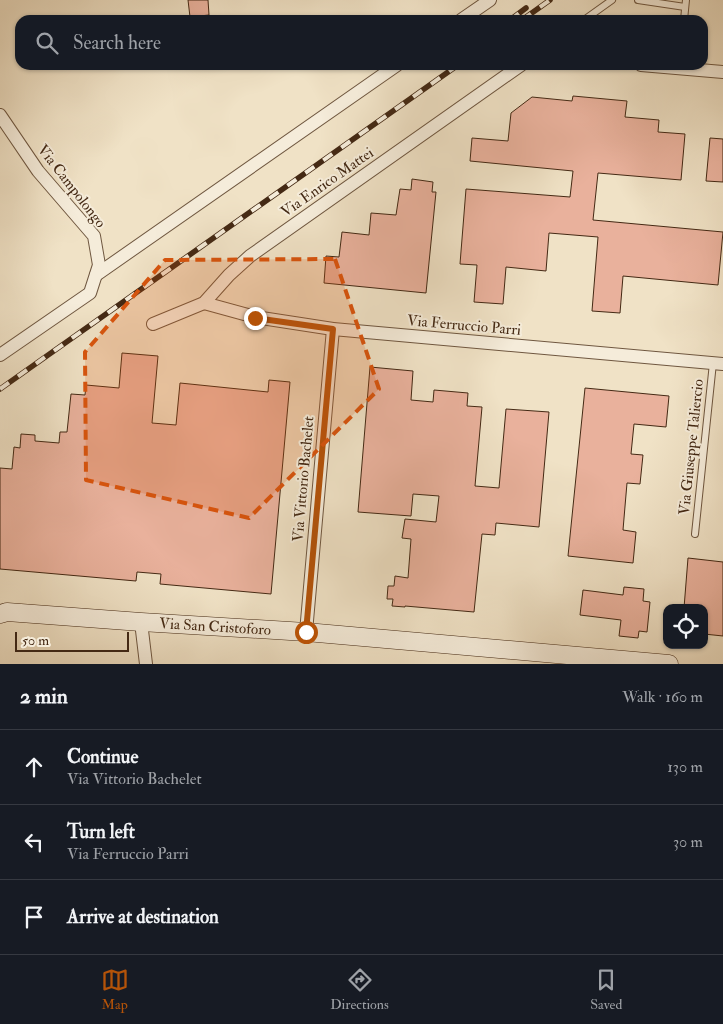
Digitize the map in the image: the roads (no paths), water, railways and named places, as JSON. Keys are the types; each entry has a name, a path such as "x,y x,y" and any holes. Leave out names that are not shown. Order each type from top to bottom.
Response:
{"street":[{"path":"468,15 490,0"},
{"path":"96,275 390,70"},
{"name":"Via Enrico Mattei","path":"153,324 204,303 229,275 250,256 514,70"},
{"path":"706,70 723,72"},
{"name":"Via Campolongo","path":"0,115 38,171 94,236 99,265 90,293 0,355"},
{"name":"Via Ferruccio Parri","path":"204,303 255,318 333,329 718,363"},
{"name":"Via Vittorio Bachelet","path":"306,632 333,329"},
{"name":"Via San Cristoforo","path":"2,612 306,632 669,664"},
{"path":"141,622 146,664"}],"lane":[{"path":"591,15 612,0"},
{"path":"638,0 686,3"},
{"name":"Via Giuseppe Taliercio","path":"695,534 718,363"}],"railway":[{"path":"529,15 550,0"},
{"path":"517,15 526,8"},
{"path":"0,389 451,70"}]}
